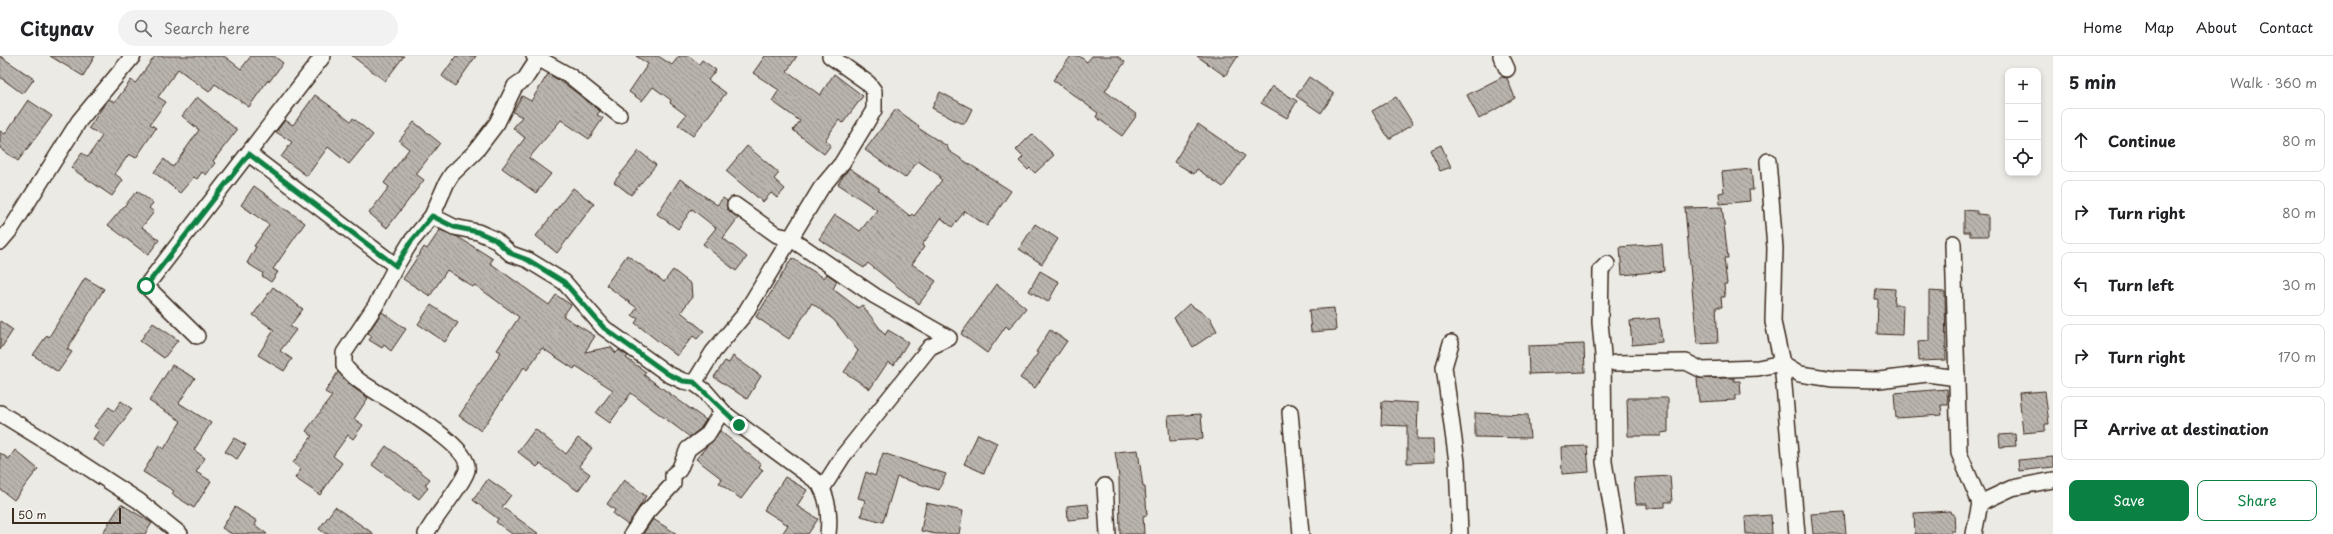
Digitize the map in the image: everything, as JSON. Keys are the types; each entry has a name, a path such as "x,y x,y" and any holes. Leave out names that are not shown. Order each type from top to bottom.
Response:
{"street":[{"path":"0,242 11,229 79,121 133,56"},
{"path":"197,336 146,286 323,56"},
{"path":"694,382 713,352 744,315 821,188 842,163 874,110 874,91 868,83 830,56"},
{"path":"426,534 464,476 467,464 450,441 396,403 357,379 344,366 344,353 376,305 396,266 410,243 432,216 452,174 476,152 497,123 515,86 529,74 536,58 570,76 619,115"},
{"path":"249,154 396,266"},
{"path":"1768,160 1775,248 1773,322 1782,363 1797,534"},
{"path":"735,205 777,235 790,238 875,296 949,338 930,347 843,456 822,489"},
{"path":"432,216 454,227 478,232 494,239 512,254 528,260 564,282 604,328 668,374 683,381 694,382 705,391 722,411 819,483 827,504 828,534"},
{"path":"1953,243 1959,453 1980,503 1974,534"},
{"path":"1607,264 1601,270 1600,322 1603,355 1604,462 1616,534"},
{"path":"1451,343 1444,367 1458,462 1460,534"},
{"path":"1615,363 1686,362 1702,370 1758,368 1782,363 1800,374 1833,379 1879,380 1927,374 1950,377 1957,374"},
{"path":"632,534 646,513 673,484 673,475 679,470 688,450 707,435 722,411"},
{"path":"1290,412 1301,534"},
{"path":"0,413 83,464 139,501 180,534"},
{"path":"1980,503 2012,488 2053,480"},
{"path":"1105,486 1108,534"}],"building":[{"path":"0,56 34,79 23,94 0,77"},
{"path":"50,56 95,56 83,76"},
{"path":"155,56 224,56 241,69 251,56 274,56 283,63 269,82 268,80 249,107 215,84 209,92 178,69 158,97 166,102 150,124 156,128 136,158 129,154 115,174 123,180 112,196 71,168 82,153 88,157 102,136 89,128 102,108 109,99 115,102 131,80 135,83"},
{"path":"352,56 404,56 385,81"},
{"path":"456,56 476,56 455,86 442,76"},
{"path":"636,56 658,56 672,65 679,56 689,56 699,64 702,60 716,70 708,80 726,93 693,136 678,125 686,115 670,103 671,100 653,87 642,101 629,92 648,64"},
{"path":"765,56 797,56 787,71 820,95 834,74 863,96 843,123 839,120 825,140 831,145 824,154 793,130 800,121 772,101 779,90 753,73"},
{"path":"1071,56 1079,56 1087,62 1092,56 1117,56 1125,62 1105,91 1137,115 1122,136 1096,117 1098,113 1053,80"},
{"path":"1197,56 1238,56 1225,76"},
{"path":"548,74 565,84 600,111 597,115 603,118 589,139 561,120 529,158 551,174 536,193 502,168 525,138 513,128 522,117 513,112 522,96 531,101"},
{"path":"1309,77 1334,94 1321,113 1296,96"},
{"path":"1502,77 1507,78 1515,98 1479,119 1467,95"},
{"path":"1272,86 1297,101 1287,118 1261,103"},
{"path":"940,92 972,109 965,123 960,123 932,108"},
{"path":"315,95 351,121 353,118 373,135 349,164 328,147 307,176 281,157 292,142 276,132 285,120 293,125"},
{"path":"197,97 237,130 213,161 215,163 206,175 202,172 197,179 194,177 180,193 154,172 164,159 173,167 199,130 182,116"},
{"path":"1396,97 1413,124 1389,139 1372,111"},
{"path":"28,100 52,116 18,161 0,148 0,131 5,134"},
{"path":"896,109 919,126 918,128 947,146 949,151 1011,191 987,226 965,211 952,227 941,218 922,245 924,247 912,264 936,281 919,304 868,263 864,268 819,239 835,215 860,231 877,210 838,184 849,168 879,188 879,191 910,216 912,214 914,216 942,180 939,178 940,176 918,161 905,178 865,150"},
{"path":"414,122 440,143 416,174 424,180 387,228 369,213 389,187 384,183 409,149 399,141"},
{"path":"1198,124 1245,156 1223,187 1197,169 1194,174 1174,162"},
{"path":"1032,134 1054,155 1035,173 1030,168 1028,170 1019,161 1023,157 1016,150"},
{"path":"1441,145 1451,167 1440,171 1430,150"},
{"path":"747,146 779,173 774,179 785,189 777,198 771,193 763,202 726,171"},
{"path":"639,151 656,165 631,195 614,182"},
{"path":"1751,169 1753,190 1749,190 1750,201 1720,204 1719,193 1724,192 1722,172"},
{"path":"680,179 717,205 723,198 727,201 727,209 738,218 723,238 747,257 736,271 703,244 716,228 692,209 678,229 657,214"},
{"path":"254,186 305,223 273,269 278,272 271,282 262,276 263,273 247,263 256,247 254,246 269,225 241,205"},
{"path":"573,188 594,204 557,253 536,236"},
{"path":"137,191 153,203 149,208 154,212 142,227 159,240 148,255 108,225"},
{"path":"1722,207 1728,258 1724,258 1727,284 1724,284 1725,297 1721,297 1722,307 1716,307 1718,343 1697,344 1685,208"},
{"path":"1964,210 1977,211 1977,214 1988,215 1988,236 1970,236 1970,232 1964,232"},
{"path":"1035,224 1058,239 1042,264 1019,249"},
{"path":"440,230 458,237 493,259 490,263 549,305 556,295 571,305 563,316 595,336 585,352 611,347 616,353 619,350 628,356 626,358 646,372 644,375 706,420 700,429 690,437 631,393 610,423 596,413 613,390 576,366 574,369 542,348 527,370 524,367 481,431 459,416 501,352 497,350 519,317 475,285 473,287 447,270 430,296 403,279 424,247 427,249"},
{"path":"1662,244 1664,271 1622,275 1620,247"},
{"path":"627,255 664,282 673,270 691,284 692,297 681,312 704,331 697,339 693,336 677,356 635,323 638,319 632,315 637,308 606,285"},
{"path":"792,258 824,278 827,274 837,281 833,289 858,308 862,305 885,335 888,330 908,342 894,365 888,362 870,389 844,372 858,351 834,320 812,303 789,339 756,317"},
{"path":"1040,271 1059,282 1048,302 1029,291"},
{"path":"85,278 104,289 67,349 72,352 58,372 33,355 47,335 49,337"},
{"path":"997,284 1026,308 1009,329 1006,326 987,353 961,334"},
{"path":"273,287 303,309 290,326 296,330 280,351 292,359 284,371 258,355 274,330 253,315"},
{"path":"1876,288 1895,289 1894,305 1903,305 1902,335 1877,334 1878,299 1875,299"},
{"path":"1929,291 1945,292 1946,360 1919,361 1918,342 1929,341"},
{"path":"1189,304 1210,318 1217,331 1193,347 1174,318"},
{"path":"431,305 458,323 445,342 418,324"},
{"path":"1334,308 1336,330 1311,332 1309,310"},
{"path":"382,312 406,329 391,351 384,345 382,348 369,340 372,336 368,333"},
{"path":"1659,318 1662,342 1632,345 1630,321"},
{"path":"0,321 13,330 0,350"},
{"path":"153,323 178,340 164,358 140,341"},
{"path":"1050,330 1067,341 1035,388 1020,378 1038,353 1036,352"},
{"path":"1584,344 1585,372 1529,374 1528,346"},
{"path":"733,356 761,376 747,399 714,377 725,361 729,363"},
{"path":"172,365 195,378 179,403 211,423 194,450 205,458 196,472 211,481 194,508 172,494 174,491 143,472 159,446 164,449 181,421 149,401"},
{"path":"338,372 351,386 368,398 354,419 363,425 353,439 348,435 333,456 342,463 320,495 295,478 301,469 293,463 312,436 306,431 332,396 325,392"},
{"path":"1697,378 1734,378 1734,381 1740,381 1741,395 1735,395 1735,400 1699,402"},
{"path":"1947,389 1948,405 1941,405 1942,415 1896,418 1894,393"},
{"path":"2045,391 2049,424 2045,424 2045,431 2023,433 2019,393"},
{"path":"1627,398 1668,398 1668,432 1661,433 1661,436 1628,436"},
{"path":"121,401 132,409 104,447 93,439 99,430 94,426 109,407 114,411"},
{"path":"1382,401 1418,403 1417,439 1433,439 1434,462 1407,463 1407,426 1381,425"},
{"path":"1475,413 1528,415 1530,438 1475,437"},
{"path":"1201,414 1203,439 1170,441 1168,416"},
{"path":"535,429 566,454 578,438 592,448 579,466 590,474 578,491 540,464 537,467 518,452"},
{"path":"720,431 761,464 759,467 763,470 741,499 719,483 722,479 696,459"},
{"path":"978,434 997,443 984,473 964,464"},
{"path":"2015,434 2016,446 2000,447 1999,435"},
{"path":"234,438 246,445 237,459 225,452"},
{"path":"386,446 430,479 425,485 428,488 419,499 372,465"},
{"path":"1587,446 1589,472 1562,474 1561,447"},
{"path":"15,450 38,469 14,500 0,489 0,453 9,459"},
{"path":"1138,450 1143,487 1145,487 1147,515 1143,516 1144,534 1120,534 1119,477 1115,452"},
{"path":"883,453 946,474 939,490 897,477 883,522 861,516 865,500 858,498 866,472 875,476"},
{"path":"2053,457 2053,467 2019,471 2018,460"},
{"path":"1670,476 1672,502 1665,502 1665,507 1647,508 1647,504 1636,504 1634,478"},
{"path":"785,477 807,490 797,506 818,519 808,534 782,534 788,525 764,510"},
{"path":"488,479 511,495 502,507 539,534 512,534 496,522 498,519 473,500"},
{"path":"624,480 646,496 628,525 613,514 615,510 607,504"},
{"path":"926,503 963,511 959,534 936,534 921,531"},
{"path":"121,504 152,523 145,534 102,534"},
{"path":"1088,504 1090,518 1068,520 1067,506"},
{"path":"235,507 257,521 255,525 267,534 232,534 222,528"},
{"path":"335,507 374,534 326,534 319,529"},
{"path":"1950,511 1951,514 1954,514 1955,531 1951,531 1951,534 1915,534 1914,513"},
{"path":"1844,512 1846,534 1813,534 1811,514"},
{"path":"1771,515 1772,534 1746,534 1745,517"},
{"path":"653,519 677,534 643,534"}],"route":[{"path":"146,286 182,237 249,154 396,266 410,243 432,216 454,227 478,232 494,239 512,254 528,260 564,282 604,328 668,374 683,381 694,382 705,391 725,414 739,425"}]}
